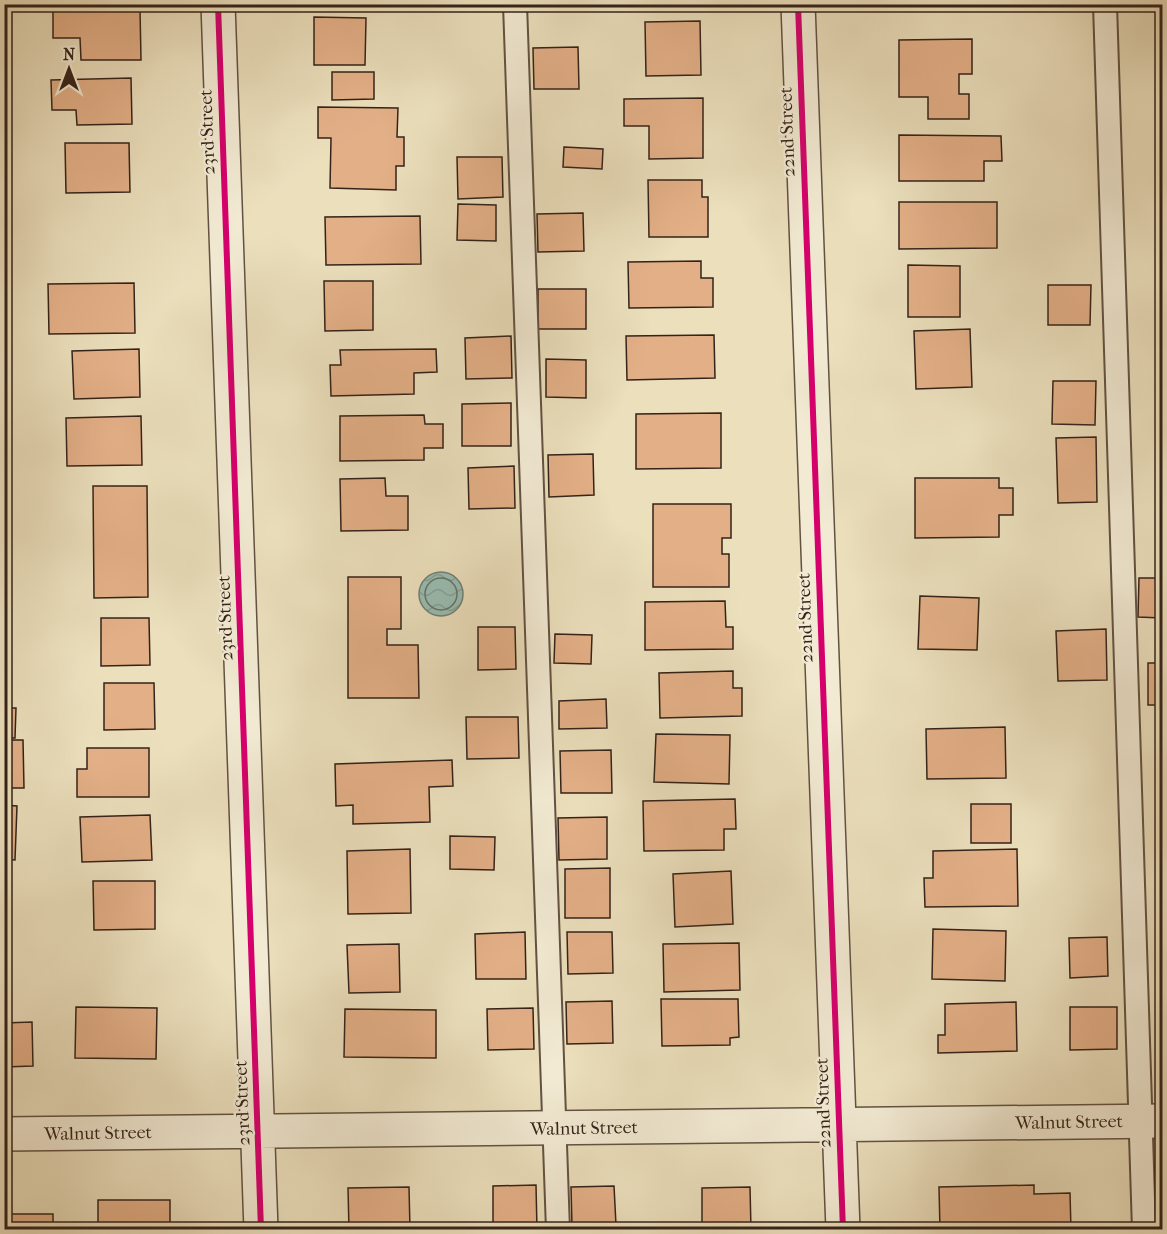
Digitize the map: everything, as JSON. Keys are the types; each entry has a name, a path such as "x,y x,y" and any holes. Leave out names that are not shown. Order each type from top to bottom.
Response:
{"street":[{"name":"23rd Street","path":"218,4 261,1230"},
{"name":"22nd Street","path":"798,4 843,1230"},
{"name":"Walnut Street","path":"4,1134 1151,1121"}],"lane":[{"path":"514,4 558,1230"},
{"path":"1105,4 1151,1121 1144,1230"}],"water":[{"path":"441,572 450,573 457,578 462,585 462,603 457,610 450,615 441,616 432,615 425,610 420,603 419,594 420,585 425,578 432,573"}],"building":[{"path":"900,4 956,4 956,10 900,11"},
{"path":"140,10 141,60 81,60 80,38 53,38 53,11"},
{"path":"314,17 366,18 365,65 314,65"},
{"path":"700,21 701,75 646,76 645,22"},
{"path":"4,26 7,26 7,68 4,68"},
{"path":"972,39 972,74 959,74 959,94 969,94 969,119 928,119 928,97 899,97 899,40"},
{"path":"578,47 579,89 534,89 533,48"},
{"path":"332,72 374,72 374,99 332,100"},
{"path":"131,78 132,124 77,125 76,110 52,110 51,80"},
{"path":"703,98 703,158 649,159 649,126 624,126 624,99"},
{"path":"318,107 398,108 397,137 404,137 404,166 396,166 396,190 330,188 331,138 318,138"},
{"path":"899,135 1001,136 1002,161 984,161 984,181 899,181"},
{"path":"65,143 129,143 130,192 66,193"},
{"path":"564,147 603,149 602,169 563,167"},
{"path":"457,157 502,157 503,197 458,199"},
{"path":"648,180 702,180 702,197 708,197 708,237 649,237"},
{"path":"899,202 997,202 997,248 899,249"},
{"path":"458,204 496,205 496,241 457,240"},
{"path":"583,213 584,251 538,252 537,214"},
{"path":"420,216 421,264 326,265 325,217"},
{"path":"4,250 10,250 10,292 4,292"},
{"path":"701,261 701,278 713,278 713,307 629,308 628,262"},
{"path":"908,265 960,266 960,317 908,317"},
{"path":"324,281 373,281 373,330 325,331"},
{"path":"134,283 135,333 49,334 48,284"},
{"path":"1048,285 1091,285 1090,325 1048,325"},
{"path":"538,289 586,289 586,329 538,329"},
{"path":"970,329 972,387 916,389 914,331"},
{"path":"714,335 715,378 627,380 626,336"},
{"path":"511,336 512,378 466,379 465,338"},
{"path":"4,344 10,344 9,388 4,388"},
{"path":"139,349 140,397 74,399 72,351"},
{"path":"436,349 437,372 414,373 414,394 331,396 330,365 341,365 340,350"},
{"path":"546,359 586,360 586,398 546,397"},
{"path":"1053,381 1096,381 1095,425 1052,424"},
{"path":"511,403 511,446 462,446 462,404"},
{"path":"721,413 721,468 636,469 636,414"},
{"path":"424,415 425,424 443,424 443,448 424,448 424,460 340,461 340,416"},
{"path":"141,416 142,465 67,466 66,418"},
{"path":"1096,437 1097,502 1058,503 1056,438"},
{"path":"593,454 594,495 549,497 548,455"},
{"path":"514,466 515,508 469,509 468,468"},
{"path":"385,478 386,496 408,496 408,530 341,531 340,479"},
{"path":"915,478 999,478 999,488 1013,488 1013,515 999,515 999,537 915,538"},
{"path":"93,486 147,486 148,597 94,598"},
{"path":"653,504 731,504 731,538 722,538 722,554 729,554 729,587 653,587"},
{"path":"348,577 401,577 401,629 387,629 387,645 418,645 419,698 348,698"},
{"path":"1139,578 1162,578 1162,618 1138,617"},
{"path":"920,596 979,598 977,650 918,649"},
{"path":"725,601 726,627 733,627 733,649 645,650 645,602"},
{"path":"101,618 149,618 150,665 101,666"},
{"path":"478,627 515,627 516,669 478,670"},
{"path":"1106,629 1107,680 1058,681 1056,631"},
{"path":"555,634 592,635 591,664 554,663"},
{"path":"1148,663 1162,663 1162,705 1148,705"},
{"path":"733,671 733,688 742,688 742,716 660,718 659,673"},
{"path":"104,683 154,683 155,729 104,730"},
{"path":"606,699 607,728 559,729 559,701"},
{"path":"4,708 16,708 15,738 4,738"},
{"path":"466,717 518,717 519,758 467,759"},
{"path":"1005,727 1006,778 927,779 926,729"},
{"path":"656,734 730,735 729,784 654,782"},
{"path":"4,740 23,740 24,788 4,788"},
{"path":"87,748 149,748 149,797 77,797 77,769 87,769"},
{"path":"611,750 612,793 561,793 560,751"},
{"path":"452,760 453,786 429,787 430,822 353,824 353,805 336,806 335,764"},
{"path":"735,799 736,829 724,829 724,850 644,851 643,801"},
{"path":"971,804 1011,804 1011,843 971,843"},
{"path":"4,805 17,806 15,860 4,859"},
{"path":"150,815 152,860 82,862 80,817"},
{"path":"607,817 607,859 559,860 558,818"},
{"path":"450,836 495,837 494,870 450,869"},
{"path":"410,849 411,913 348,914 347,851"},
{"path":"1017,849 1018,906 925,907 924,878 933,878 933,851"},
{"path":"610,868 610,918 565,918 565,869"},
{"path":"731,871 733,924 675,927 673,874"},
{"path":"93,881 155,881 155,929 94,930"},
{"path":"933,929 1006,931 1005,981 932,979"},
{"path":"525,932 526,979 476,979 475,934"},
{"path":"567,932 612,932 613,973 568,974"},
{"path":"1107,937 1108,976 1070,978 1069,938"},
{"path":"739,943 740,990 664,992 663,944"},
{"path":"399,944 400,992 349,993 347,945"},
{"path":"661,999 738,999 739,1037 730,1038 730,1045 662,1046"},
{"path":"612,1001 613,1043 567,1044 566,1002"},
{"path":"1016,1002 1017,1051 938,1053 938,1035 945,1035 945,1004"},
{"path":"76,1007 157,1008 156,1059 75,1058"},
{"path":"1070,1007 1117,1007 1117,1049 1070,1050"},
{"path":"533,1008 534,1049 488,1050 487,1009"},
{"path":"345,1009 436,1010 436,1058 344,1057"},
{"path":"32,1022 33,1066 4,1067 4,1023"},
{"path":"536,1185 537,1230 493,1230 493,1186"},
{"path":"1034,1185 1034,1194 1070,1193 1071,1230 940,1230 939,1187"},
{"path":"614,1186 616,1225 572,1226 571,1187"},
{"path":"409,1187 410,1230 349,1230 348,1188"},
{"path":"750,1187 751,1230 702,1230 702,1188"},
{"path":"98,1200 170,1200 170,1230 98,1230"},
{"path":"4,1214 53,1214 53,1230 4,1230"}],"cycle path":[{"path":"218,4 261,1230"},
{"path":"798,4 843,1230"}]}
